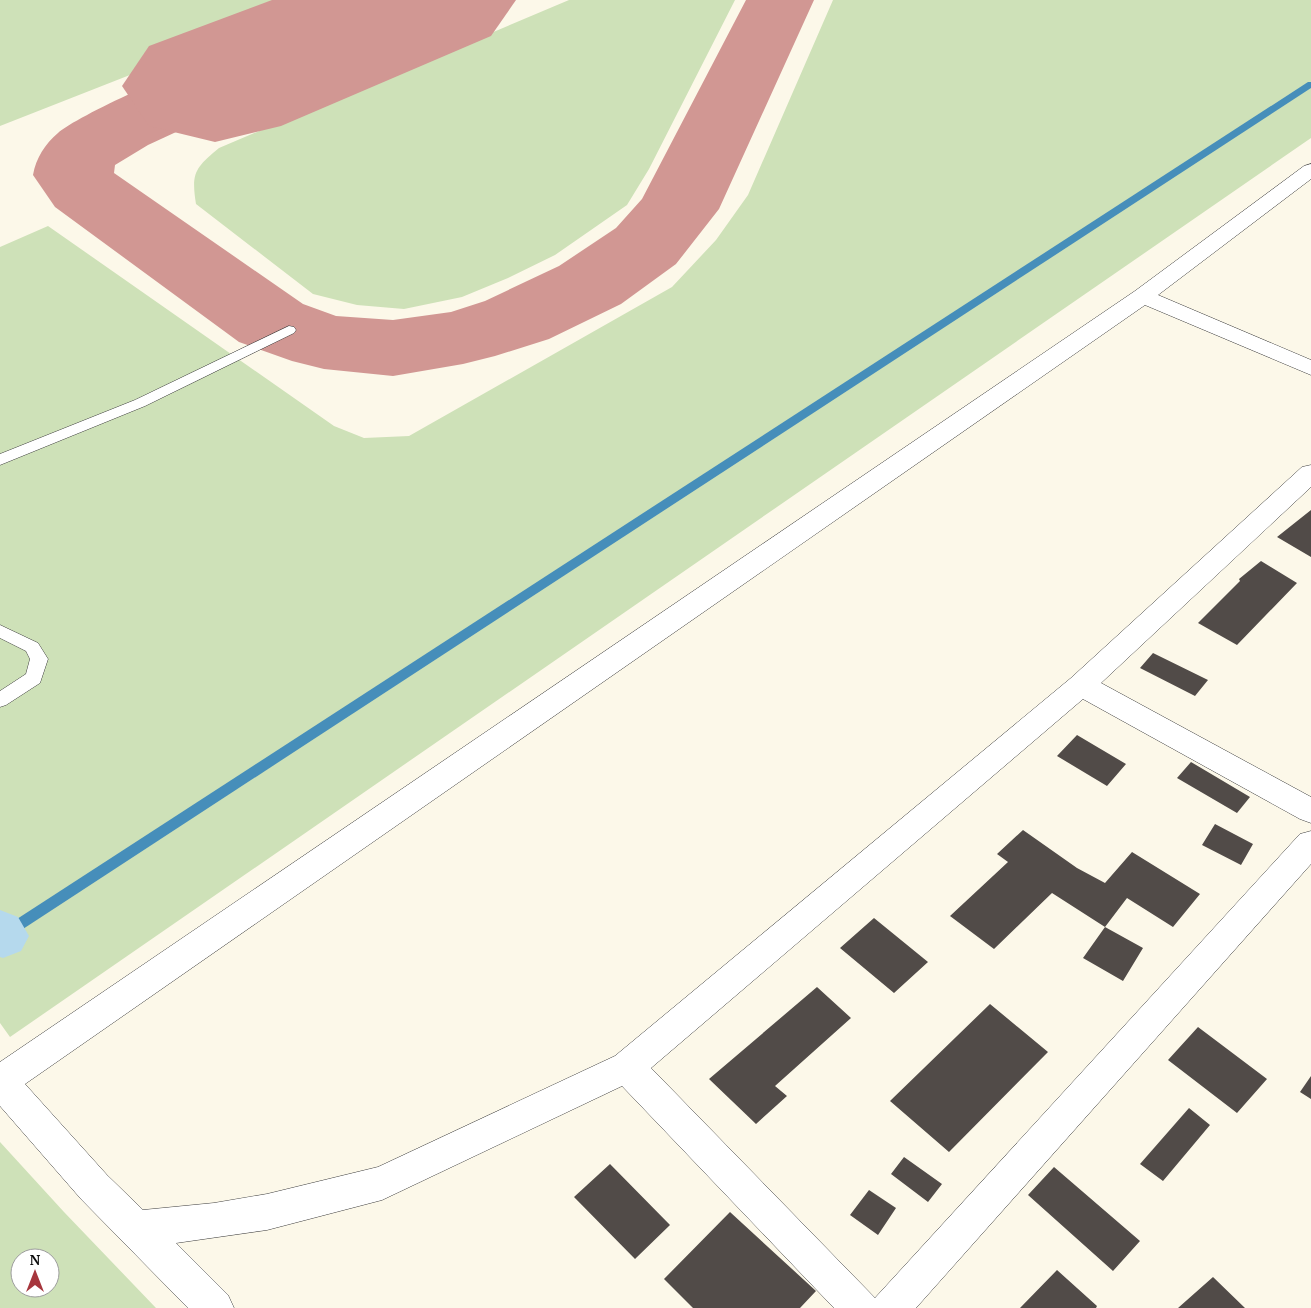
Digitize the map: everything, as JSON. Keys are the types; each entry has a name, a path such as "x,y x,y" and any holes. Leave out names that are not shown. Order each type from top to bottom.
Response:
{"street":[{"path":"215,1308 94,1187 0,1081 1143,296 1311,170"},
{"path":"1143,296 1311,368"},
{"path":"137,1229 214,1221 267,1212 382,1183 627,1067 1081,685 1311,473"},
{"path":"1081,685 1311,811"},
{"path":"890,1308 1311,843"},
{"path":"627,1067 860,1308"}],"lane":[{"path":"0,460 140,403 290,330"},
{"path":"0,631 32,647 39,659 34,678 0,700"}],"green space":[{"path":"0,0 321,0 0,126"},
{"path":"569,0 735,0 649,169 627,205 555,255 508,278 462,297 404,309 357,305 313,294 196,204 194,185 197,172 200,166 219,148"},
{"path":"833,0 1311,0 1311,138 10,1037 0,1023 0,247 48,226 334,426 364,438 409,436 672,287 716,240 748,195"},
{"path":"0,1142 64,1212 156,1308 0,1308"}],"building":[{"path":"1311,510 1311,557 1277,537"},
{"path":"1261,561 1297,583 1237,645 1198,623 1240,581 1239,579"},
{"path":"1153,653 1208,680 1195,696 1140,668"},
{"path":"1077,735 1126,764 1107,786 1057,756"},
{"path":"1191,762 1250,797 1237,813 1177,778"},
{"path":"1215,824 1253,844 1241,865 1202,845"},
{"path":"1023,830 1077,868 1105,883 1132,852 1200,894 1173,927 1127,898 1105,927 1052,893 994,949 950,916 1008,862 997,854"},
{"path":"874,918 928,962 894,993 840,948"},
{"path":"1105,927 1143,948 1123,981 1083,958"},
{"path":"817,987 851,1018 775,1086 787,1096 756,1124 709,1079"},
{"path":"990,1004 1048,1052 949,1152 890,1101"},
{"path":"1198,1027 1267,1079 1237,1113 1168,1060"},
{"path":"1311,1076 1311,1099 1300,1092"},
{"path":"1189,1108 1210,1125 1163,1181 1140,1164"},
{"path":"904,1157 942,1184 928,1202 891,1174"},
{"path":"610,1164 670,1225 635,1259 574,1197"},
{"path":"1054,1167 1140,1241 1113,1271 1028,1195"},
{"path":"869,1190 896,1208 878,1235 850,1215"},
{"path":"730,1212 816,1291 800,1308 693,1308 664,1279"},
{"path":"1057,1270 1097,1306 1096,1308 1020,1308"},
{"path":"1213,1277 1245,1308 1178,1308"}],"waterway":[{"path":"0,938 1311,84"},
{"path":"0,932 3,936"}],"taxiway":[{"path":"215,86 102,138 78,157 73,175 84,190 271,323 324,342 393,348 463,337 517,320 590,285 646,246 678,209 780,0"}],"runway":[{"path":"215,86 430,0"}]}
